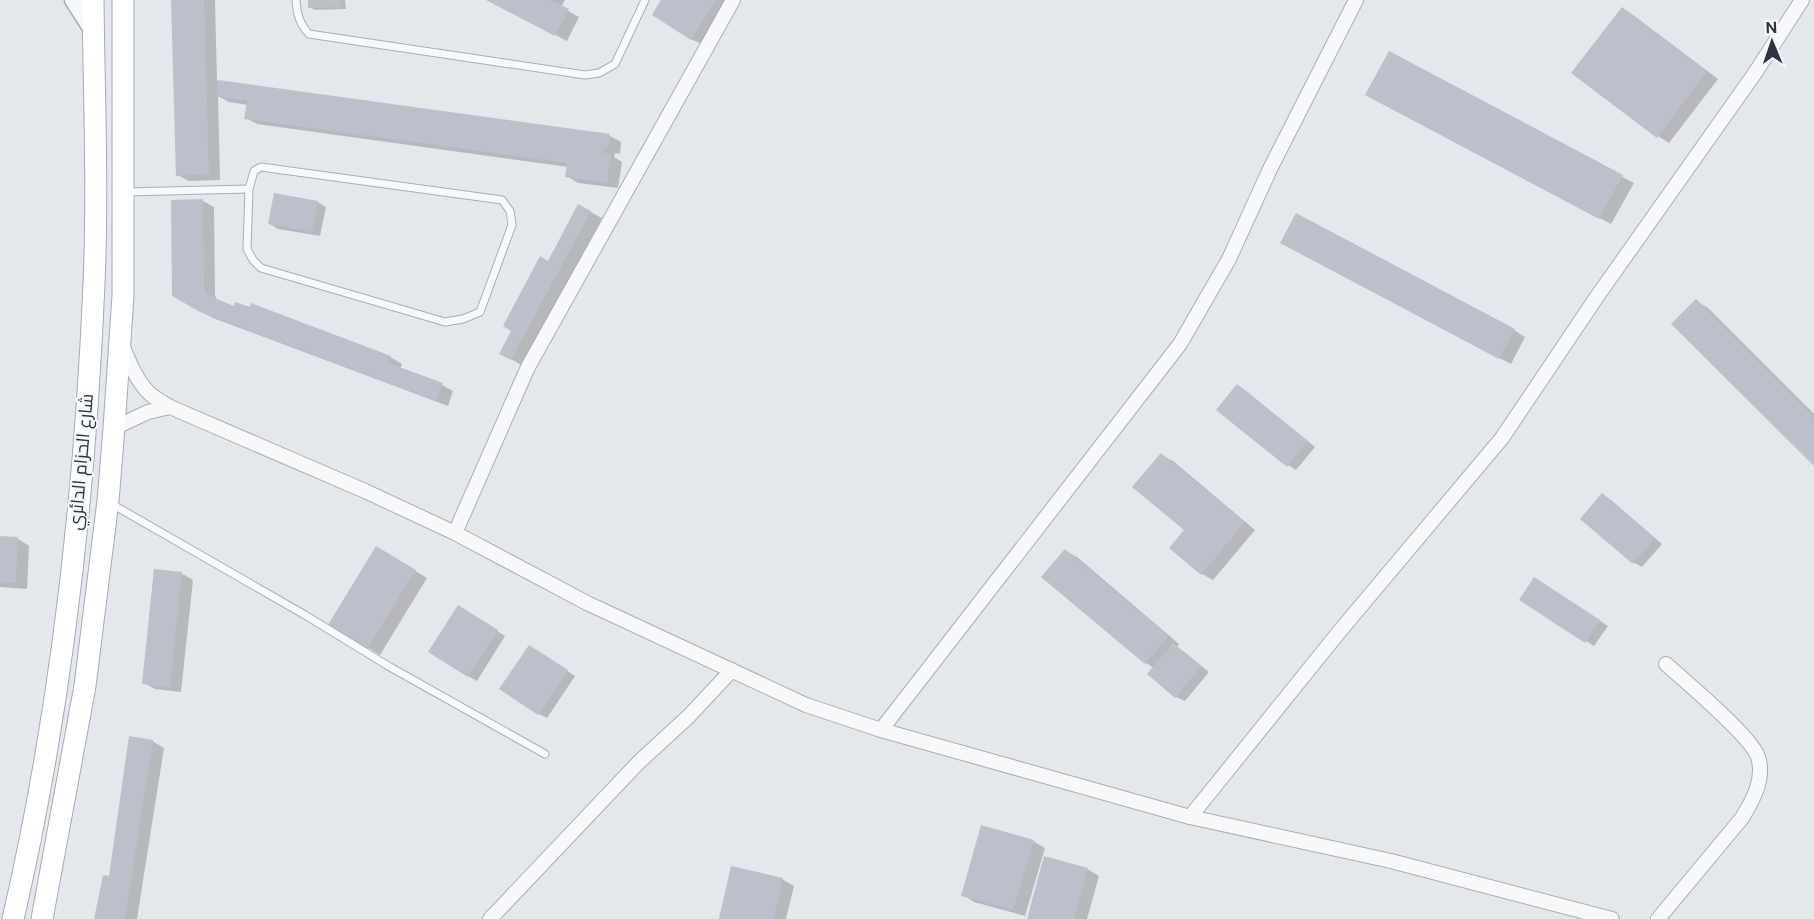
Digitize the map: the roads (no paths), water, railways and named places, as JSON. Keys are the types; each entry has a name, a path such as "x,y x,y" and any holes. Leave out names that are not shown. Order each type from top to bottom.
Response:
{"main road":[{"name":"شارع الحزام الدائري","path":"13,919 46,754 61,652 87,420 94,281 93,0"},
{"name":"شارع الحزام الدائري","path":"42,919 85,686 108,501 123,296 123,0"}],"street":[{"path":"73,0 93,31"},
{"path":"455,533 528,367 733,0"},
{"path":"881,730 1180,344 1230,259 1270,169 1356,0"},
{"path":"1190,817 1502,438 1596,298 1755,73 1802,0"},
{"path":"121,343 142,384 149,393 170,407 365,491 455,533 587,603 806,705 881,730 1190,817 1391,861 1606,918"},
{"path":"114,428 148,412 170,407"},
{"path":"1658,919 1742,818 1758,786 1760,770 1758,756 1752,746 1666,664"},
{"path":"490,919 638,763 688,717 732,670"}],"lane":[{"path":"296,0 297,14 302,27 309,34 585,75 599,73 615,64 645,0"},
{"path":"261,167 271,168 502,200 510,211 512,225 480,312 463,319 445,322 261,268 247,249 249,189 254,171 261,167"},
{"path":"123,192 249,189"},
{"path":"108,501 390,667 545,754"}]}
